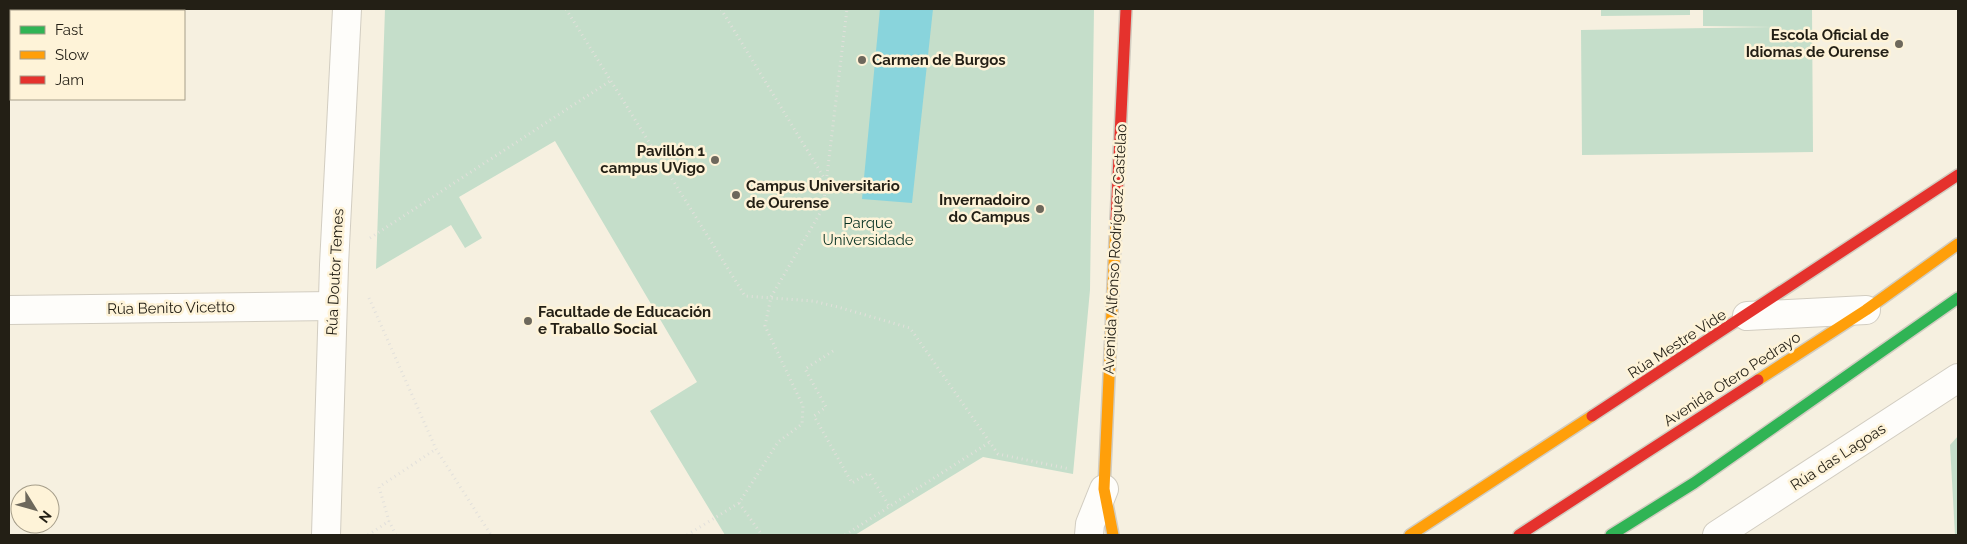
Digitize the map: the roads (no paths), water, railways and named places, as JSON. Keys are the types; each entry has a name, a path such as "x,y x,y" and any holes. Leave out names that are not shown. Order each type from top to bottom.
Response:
{"street":[{"name":"Rúa Doutor Temes","path":"326,535 332,306 347,9"},
{"name":"Avenida Alfonso Rodríguez Castelao","path":"1113,535 1104,489 1126,9"},
{"name":"Rúa Mestre Vide","path":"1410,535 1747,316 1958,175"},
{"name":"Avenida Otero Pedrayo","path":"1519,535 1866,310 1958,244"},
{"path":"1611,535 1694,483 1958,298"},
{"name":"Rúa Benito Vicetto","path":"9,310 332,306"},
{"path":"1747,316 1866,310"},
{"name":"Rúa das Lagoas","path":"1717,535 1958,378"},
{"name":"Avenida Alfonso Rodríguez Castelao","path":"1089,535 1090,524 1104,489"}],"water":[{"path":"880,9 933,9 912,203 862,199"}],"place":[{"name":"Escola Oficial de Idiomas de Ourense","path":"1899,44"},
{"name":"Carmen de Burgos","path":"862,60"},
{"name":"Pavillón 1 campus UVigo","path":"715,160"},
{"name":"Campus Universitario de Ourense","path":"736,195"},
{"name":"Invernadoiro do Campus","path":"1040,209"},
{"name":"Facultade de Educación e Traballo Social","path":"528,321"}],"park label":[{"name":"Parque Universidade","path":"868,232"}]}
